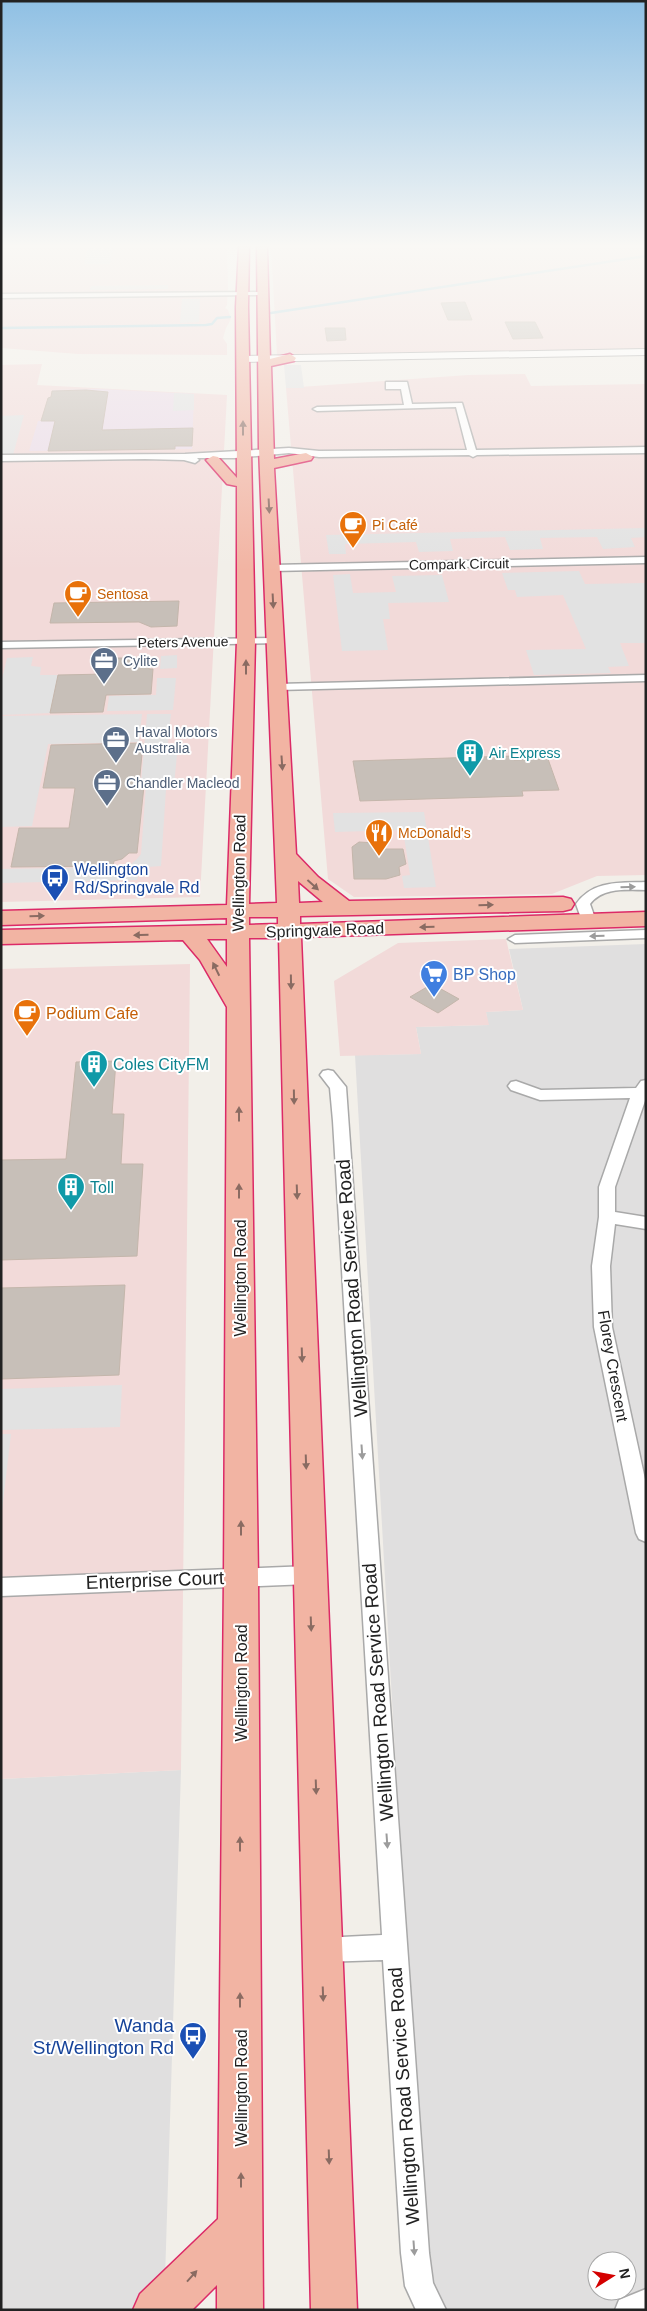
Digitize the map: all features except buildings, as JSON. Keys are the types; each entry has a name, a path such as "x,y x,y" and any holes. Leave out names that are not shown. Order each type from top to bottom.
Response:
{"highway":[{"name":"Wellington Road","path":"240,2310 241,1577 238,885 246,642 243,355"},
{"path":"286,358 264,357 275,641 287,857 334,2310"},
{"path":"266,435 276,438 306,454"},
{"path":"211,458 243,454"},
{"path":"267,458 306,454"},
{"path":"211,458 232,481 243,483"},
{"path":"287,857 310,882 344,908"},
{"path":"156,913 208,898 238,885"},
{"name":"Springvale Road","path":"1,918 156,913 238,922 289,920 362,929 518,931 586,912 646,902"},
{"name":"Springvale Road","path":"289,920 344,908 586,912 646,919"},
{"name":"Springvale Road","path":"1,937 190,934 238,922"},
{"path":"290,957 321,944 347,938 362,929"},
{"path":"190,934 210,957 239,1008"},
{"path":"156,2310 175,2295 197,2270 241,2228"}],"street":[{"path":"286,358 475,355"},
{"path":"243,360 264,357"},
{"path":"404,387 408,406"},
{"path":"450,405 463,454"},
{"path":"317,409 459,405 473,454"},
{"path":"306,454 473,454 646,450"},
{"path":"243,454 267,458"},
{"path":"1,458 116,456 211,458"},
{"name":"Compark Circuit","path":"272,568 646,560"},
{"name":"Peters Avenue","path":"1,645 275,641"},
{"path":"278,687 646,678"},
{"path":"586,912 588,895 603,888 646,886"},
{"path":"518,931 542,938 646,934"},
{"name":"Wellington Road Service Road","path":"328,1075 338,1088 342,1142 416,2272 419,2286 432,2310"},
{"path":"516,1086 540,1095 643,1089"},
{"name":"Florey Crescent","path":"643,1089 607,1187 607,1217 601,1266 602,1327 646,1533"},
{"path":"607,1217 646,1222"},
{"name":"Enterprise Court","path":"1,1587 309,1575"},
{"path":"322,1950 394,1947"},
{"path":"629,2310 646,2304"}],"shaded area":[{"path":"42,364 37,385 227,395 200,897 1,902 1,365"},
{"path":"284,365 301,365 304,388 286,388"},
{"path":"525,374 531,386 646,384 646,875 597,876 552,894 354,897 328,879 286,388 468,375"},
{"path":"99,389 194,394 192,449 29,451 38,421 41,421 48,398 51,397 53,390"},
{"path":"174,393 194,394 194,410 173,411"},
{"path":"24,415 13,455 1,455 1,416"},
{"path":"646,528 646,537 631,538 635,547 603,549 597,537 540,538 543,549 510,550 505,537 450,539 453,551 419,552 416,542 345,544 346,554 329,554 326,535"},
{"path":"579,571 585,584 646,583 646,643 620,643 629,666 608,667 611,673 534,675 526,650 586,649 563,595 517,597 515,590 508,590 502,573"},
{"path":"350,574 353,593 396,592 392,576 442,575 449,602 388,603 390,619 383,619 388,650 342,651 333,575"},
{"path":"177,655 177,668 160,669 161,656"},
{"path":"33,657 31,666 41,667 40,675 58,675 50,713 1,715 1,683 7,658"},
{"path":"157,678 176,678 173,710 107,711 109,696 156,695"},
{"path":"142,714 139,742 48,744 32,826 1,827 1,716"},
{"path":"147,714 171,714 167,751 177,755 174,785 166,789 161,866 148,867 139,873 137,880 1,883 1,869 121,867 131,864 137,859 141,854 146,785 141,784"},
{"path":"424,812 436,887 404,888 402,876 410,875 403,830 335,832 333,813"},
{"path":"506,939 523,1010 486,1012 489,1025 416,1027 421,1054 340,1056 334,981 398,943"},
{"path":"646,944 646,2310 427,2310 355,1055 421,1054 416,1027 488,1025 486,1012 523,1010 509,949"},
{"path":"190,964 181,1770 1,1779 1,969"},
{"path":"122,1385 120,1427 1,1430 1,1389"},
{"path":"1,1434 11,1434 1,1519"},
{"path":"181,1770 164,2310 1,2310 1,1779"}],"place":[{"name":"Pi Café","path":"353,549"},
{"name":"Sentosa","path":"78,618"},
{"name":"Cylite","path":"104,685"},
{"name":"Haval Motors Australia","path":"116,764"},
{"name":"Air Express","path":"470,777"},
{"name":"Chandler Macleod","path":"107,807"},
{"name":"McDonald's","path":"379,857"},
{"name":"Wellington Rd/Springvale Rd","path":"55,902"},
{"name":"BP Shop","path":"434,998"},
{"name":"Podium Cafe","path":"27,1037"},
{"name":"Coles CityFM","path":"94,1088"},
{"name":"Toll","path":"71,1211"},
{"name":"Wanda St/Wellington Rd","path":"193,2060"}]}
